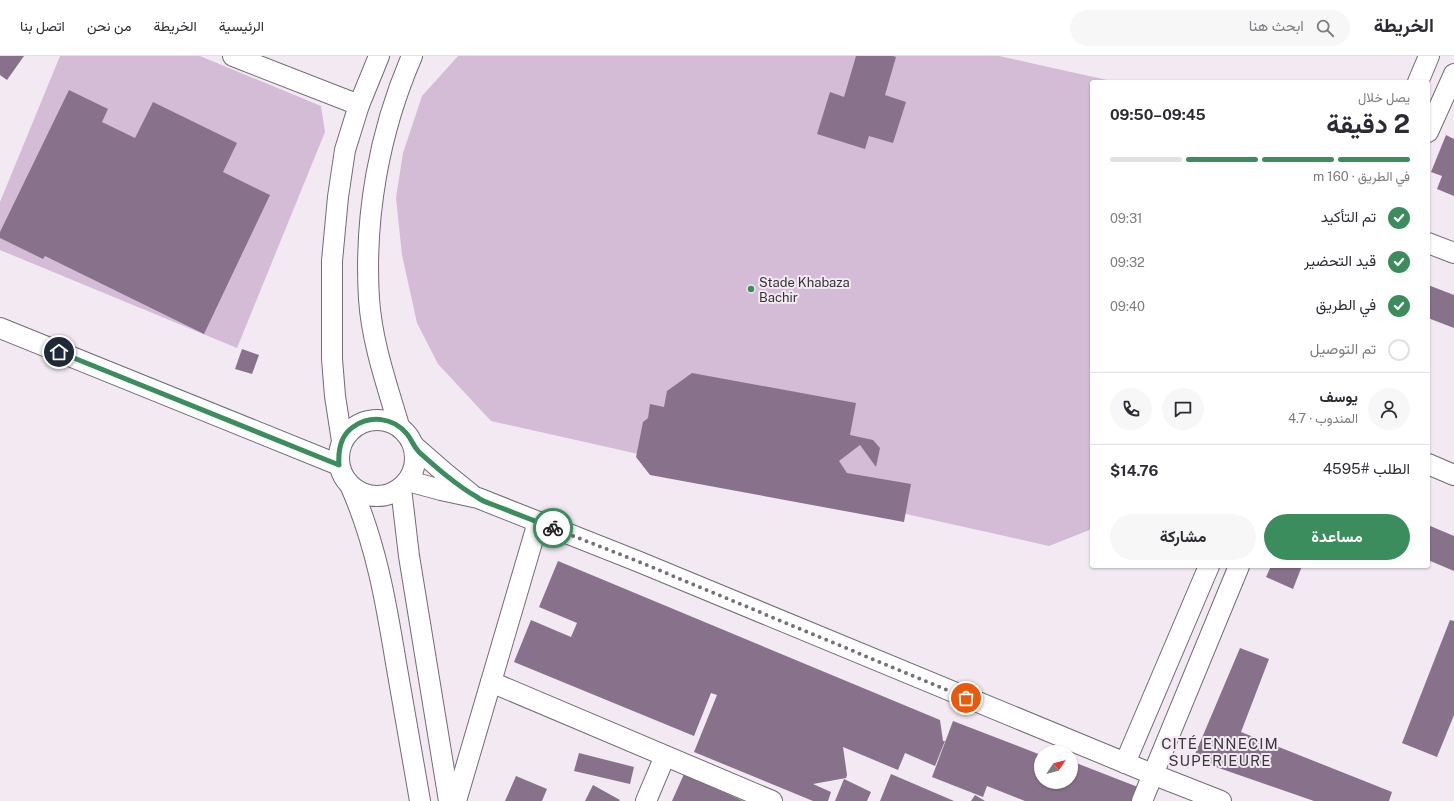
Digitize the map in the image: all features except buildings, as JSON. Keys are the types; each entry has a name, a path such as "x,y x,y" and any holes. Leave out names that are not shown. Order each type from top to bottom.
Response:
{"street":[{"path":"233,56 359,104"},
{"path":"342,441 335,396 332,359 332,261 338,197 345,150 359,104 379,56"},
{"path":"399,426 374,333 369,300 369,242 377,170 390,115 412,56"},
{"path":"1419,80 1429,56"},
{"path":"1430,128 1454,74"},
{"path":"1430,244 1454,253"},
{"path":"0,328 339,465"},
{"path":"420,801 388,613 374,549 360,507 351,487 343,477 339,465 338,453 342,441 349,430 361,422 374,419 387,420 399,426 408,435 414,446 445,474 478,498"},
{"path":"351,487 360,493 371,496 382,496 404,485 412,473 415,464 414,446"},
{"path":"1430,465 1454,475"},
{"path":"404,485 441,490 478,498 637,561 1125,763 1221,801"},
{"path":"404,485 408,548 449,801"},
{"path":"456,801 538,522"},
{"path":"1125,763 1208,568"},
{"path":"1142,801 1238,568"},
{"path":"491,682 772,801"},
{"path":"646,801 665,756"}],"shaded area":[{"path":"60,56 200,56 321,106 325,132 237,348 0,250 0,202"},
{"name":"Stade Khabaza Bachir","path":"458,56 999,56 1107,80 1090,80 1090,530 1049,546 491,421 438,364 417,323 402,255 396,198 403,153 422,96"}],"way so far":[{"path":"553,528 637,561 966,698"}],"place":[{"name":"Stade Khabaza Bachir","path":"751,289"}],"district":[{"name":"CITÉ ENNECIM SUPERIEURE","path":"1220,752"}],"route":[{"path":"59,352 339,465 338,453 342,441 349,430 361,422 374,419 387,420 399,426 408,435 414,446 445,474 478,498 553,528"}]}
